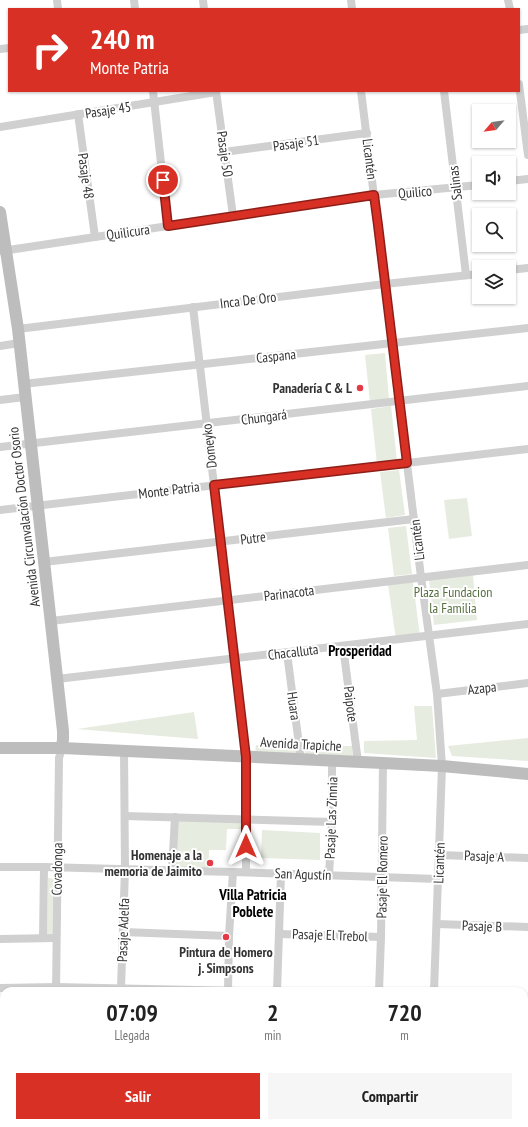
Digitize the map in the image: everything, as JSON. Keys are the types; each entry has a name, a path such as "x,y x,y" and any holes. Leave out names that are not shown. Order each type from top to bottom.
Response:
{"street":[{"path":"520,88 525,106 528,155"},
{"path":"153,92 168,226"},
{"name":"Pasaje 45","path":"0,127 216,92"},
{"name":"Pasaje 50","path":"216,92 233,216"},
{"name":"Licantén","path":"362,92 428,635 437,694 442,766 434,987"},
{"name":"Salinas","path":"444,92 466,275"},
{"name":"Pasaje 48","path":"78,114 95,237"},
{"name":"Pasaje 51","path":"224,152 367,133"},
{"path":"516,181 528,179"},
{"name":"Quilico","path":"374,195 472,186"},
{"name":"Quilicura","path":"3,251 374,195"},
{"name":"Avenida Circunvalación Doctor Osorio","path":"0,212 3,251 18,329 63,731 62,748"},
{"path":"516,269 528,268"},
{"name":"Inca De Oro","path":"18,329 472,275"},
{"name":"Domeyko","path":"193,307 246,757 246,872"},
{"name":"Caspana","path":"24,384 528,328"},
{"path":"0,346 19,343"},
{"name":"Chungará","path":"0,447 528,386"},
{"path":"0,400 25,397"},
{"name":"Monte Patria","path":"0,510 528,449"},
{"name":"Putre","path":"44,562 414,519"},
{"name":"Parinacota","path":"51,621 528,565"},
{"name":"Chacalluta","path":"57,679 528,624"},
{"name":"Paipote","path":"343,646 358,762"},
{"name":"Huara","path":"287,653 301,760"},
{"name":"Azapa","path":"437,694 528,683"},
{"name":"Avenida Trapiche","path":"0,748 62,748 383,763 442,766 528,774"},
{"name":"Covadonga","path":"56,987 59,758 62,748"},
{"name":"Pasaje Adelfa","path":"121,987 125,869 124,751"},
{"name":"Pasaje Las Zinnia","path":"329,875 332,822 332,761"},
{"name":"Pasaje El Romero","path":"379,987 383,763"},
{"path":"125,816 332,822"},
{"path":"172,870 175,817"},
{"name":"Pasaje A","path":"439,855 528,858"},
{"name":"San Agustín","path":"0,867 57,867 438,878"},
{"path":"43,938 44,867"},
{"path":"228,987 229,936 233,872"},
{"path":"277,987 281,874"},
{"name":"Pasaje B","path":"437,924 528,927"},
{"path":"123,932 229,936"},
{"name":"Pasaje El Trebol","path":"279,934 381,937"},
{"path":"0,939 56,938"}],"green space":[{"path":"385,353 389,399 370,402 365,355"},
{"path":"391,406 397,461 377,464 371,409"},
{"path":"399,470 405,515 386,518 380,472"},
{"path":"467,498 472,536 449,539 444,500"},
{"path":"406,526 412,574 394,576 388,528"},
{"name":"Plaza Fundacion la Familia","path":"473,575 477,620 434,625 429,580"},
{"path":"413,582 420,637 396,639 388,585"},
{"path":"414,706 432,706 436,758 364,753 364,741 417,740"},
{"path":"194,712 198,739 77,729"},
{"path":"528,738 528,761 452,756 448,746"},
{"path":"296,744 296,754 255,753 256,745"},
{"path":"304,746 352,746 353,756 305,754"},
{"path":"176,818 245,819 245,829 227,829 226,850 209,850 209,870 173,869"},
{"path":"262,830 320,833 320,860 261,858"},
{"path":"48,878 56,879 54,936 47,936"}],"place":[{"name":"Panadería C & L","path":"360,388"},
{"name":"Homenaje a la memoria de Jaimito","path":"210,863"},
{"name":"Pintura de Homero j. Simpsons","path":"226,937"}],"district":[{"name":"Prosperidad","path":"360,651"},
{"name":"Villa Patricia Poblete","path":"253,904"}],"route":[{"path":"163,180 168,226 374,195 378,225 407,463 214,485 246,757 246,846"}]}
